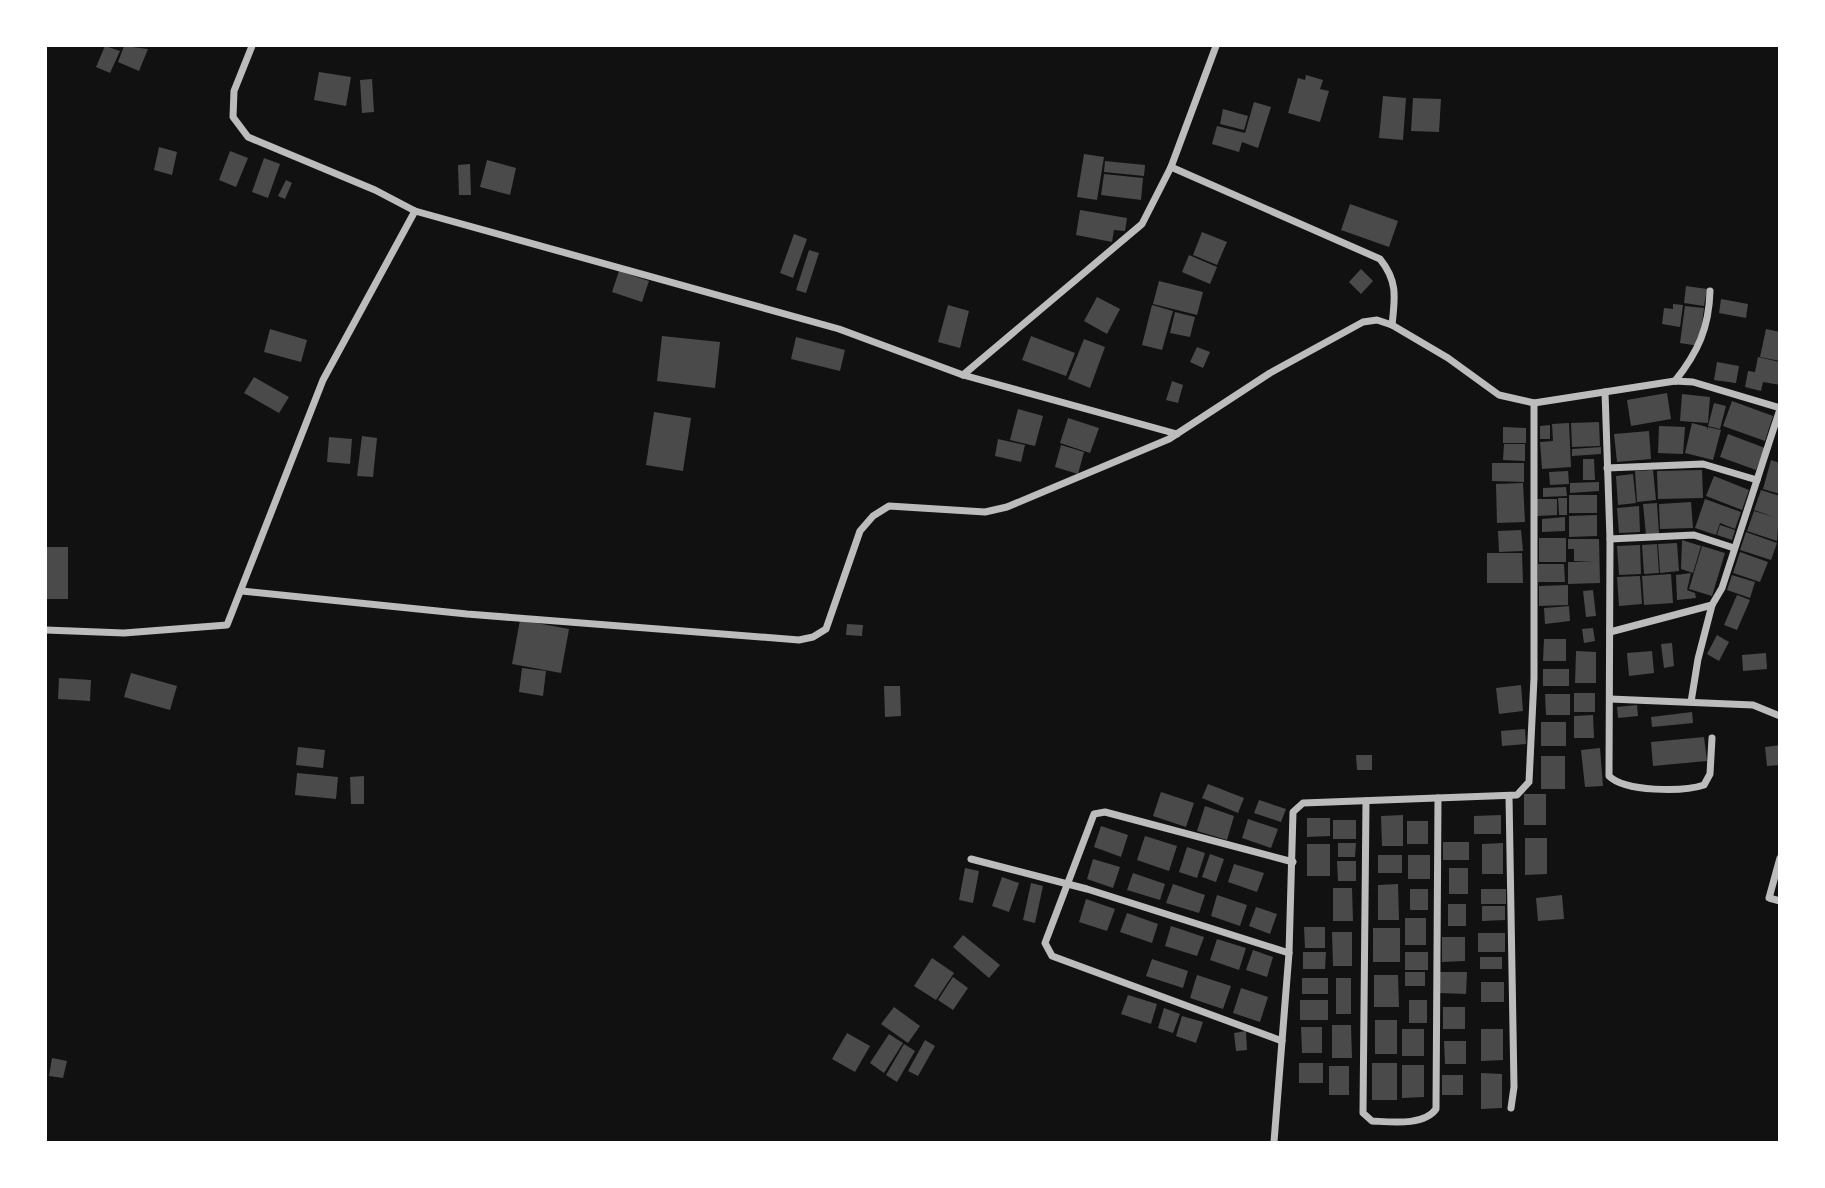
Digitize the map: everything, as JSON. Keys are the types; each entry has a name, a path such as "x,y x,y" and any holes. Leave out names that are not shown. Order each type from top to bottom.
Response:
{"street":[{"path":"252,46 234,91 233,117 248,137 375,190 415,211 839,329 963,375 1177,434"},
{"path":"963,375 1142,224 1171,167 1216,46"},
{"path":"1171,167 1380,259 1390,272 1396,291 1392,325"},
{"path":"46,629 124,633 227,625 323,380 415,211"},
{"path":"1675,381 1702,341 1710,312 1710,291"},
{"path":"242,590 467,614 799,640 813,637 826,629 860,531 873,516 889,506 996,511 1177,434 1337,334 1363,322 1377,320 1392,325 1448,358 1499,395 1534,403 1675,381 1693,382 1780,409 1722,588 1712,605 1691,702"},
{"path":"1605,392 1611,632 1608,772 1620,784 1681,789 1707,783 1712,738"},
{"path":"1274,1143 1289,953 1293,813 1297,807 1303,803 1509,796 1524,790 1529,782 1534,678 1534,403"},
{"path":"1607,468 1703,464 1757,480"},
{"path":"1610,539 1695,535 1734,548"},
{"path":"1611,632 1712,605"},
{"path":"1610,699 1753,705 1780,716"},
{"path":"1509,796 1514,1087 1511,1108"},
{"path":"1366,801 1363,1112 1373,1121 1385,1121 1425,1119 1436,1109 1438,798"},
{"path":"1282,1041 1052,956 1045,943 1094,814 1105,812 1293,862"},
{"path":"1780,858 1769,898 1780,901"},
{"path":"971,859 1067,884 1289,953"}],"building":[{"path":"105,46 120,51 110,73 96,67"},
{"path":"124,46 148,49 139,71 118,62"},
{"path":"319,72 351,77 346,106 314,100"},
{"path":"1306,75 1323,80 1320,89 1329,91 1320,122 1288,113 1298,78 1305,80"},
{"path":"372,79 374,112 362,113 360,80"},
{"path":"1383,96 1406,98 1403,140 1379,138"},
{"path":"1413,98 1441,99 1439,132 1411,131"},
{"path":"1254,102 1271,107 1258,148 1242,142 1239,152 1212,144 1217,126 1245,133"},
{"path":"1223,109 1248,116 1244,130 1220,124"},
{"path":"159,147 177,152 172,175 154,170"},
{"path":"230,151 248,158 236,187 219,180"},
{"path":"1084,154 1104,157 1097,200 1077,197"},
{"path":"264,158 280,164 268,198 252,192"},
{"path":"487,160 516,168 510,195 480,187"},
{"path":"1105,161 1145,165 1144,176 1104,172"},
{"path":"470,164 471,195 459,195 458,165"},
{"path":"1104,174 1143,178 1141,200 1101,195"},
{"path":"286,180 292,183 285,199 278,196"},
{"path":"1350,204 1398,221 1389,247 1341,230"},
{"path":"1080,210 1127,218 1125,231 1114,230 1112,242 1076,235"},
{"path":"1202,232 1227,242 1217,265 1193,255"},
{"path":"794,234 807,239 793,278 780,273"},
{"path":"809,250 819,253 806,293 796,290"},
{"path":"1189,255 1217,267 1210,284 1182,272"},
{"path":"1361,269 1373,281 1361,294 1349,282"},
{"path":"619,271 649,281 642,302 612,292"},
{"path":"1159,281 1203,292 1197,315 1153,304"},
{"path":"1686,286 1707,289 1704,306 1684,303"},
{"path":"1097,297 1120,309 1107,334 1084,321"},
{"path":"1721,299 1748,304 1746,318 1719,313"},
{"path":"1673,304 1683,305 1680,327 1662,324 1664,308 1673,309"},
{"path":"948,305 969,311 960,348 938,342"},
{"path":"1152,305 1173,311 1162,350 1142,345"},
{"path":"1685,306 1704,308 1699,346 1680,343"},
{"path":"1175,312 1195,317 1190,337 1170,333"},
{"path":"270,329 307,340 301,362 264,352"},
{"path":"1766,329 1780,332 1780,361 1760,357"},
{"path":"662,336 720,342 715,388 657,381"},
{"path":"1031,336 1075,353 1066,376 1022,360"},
{"path":"796,337 845,350 840,371 791,359"},
{"path":"1084,339 1105,347 1090,388 1068,379"},
{"path":"1197,347 1210,352 1203,368 1190,362"},
{"path":"1758,357 1780,362 1780,385 1763,382 1761,391 1745,387 1748,371 1755,372"},
{"path":"1717,362 1739,366 1736,383 1714,380"},
{"path":"254,377 289,397 279,413 244,393"},
{"path":"1172,381 1183,385 1178,403 1166,400"},
{"path":"1667,393 1671,419 1631,426 1627,400"},
{"path":"1682,394 1710,397 1708,423 1680,421"},
{"path":"1732,401 1773,416 1765,441 1723,426"},
{"path":"1714,403 1726,406 1720,429 1708,426"},
{"path":"1018,409 1043,416 1035,446 1010,440"},
{"path":"654,412 691,418 683,471 646,465"},
{"path":"1068,418 1099,428 1090,453 1060,443"},
{"path":"1599,422 1600,446 1572,447 1571,423"},
{"path":"1569,423 1571,467 1542,469 1540,442 1553,441 1552,424"},
{"path":"1692,423 1707,427 1707,430 1708,427 1721,430 1713,460 1685,453"},
{"path":"1550,425 1550,439 1540,439 1540,426"},
{"path":"1659,426 1685,427 1683,454 1658,453"},
{"path":"1503,427 1526,428 1526,443 1503,443"},
{"path":"1649,431 1651,459 1617,462 1614,434"},
{"path":"1728,434 1765,448 1756,470 1720,457"},
{"path":"362,436 377,438 373,477 357,476"},
{"path":"329,437 352,439 350,464 327,462"},
{"path":"998,439 1025,445 1021,462 995,456"},
{"path":"1504,444 1525,444 1525,461 1503,460"},
{"path":"1061,445 1084,452 1078,474 1055,467"},
{"path":"1601,447 1601,454 1572,456 1572,449"},
{"path":"1583,459 1594,459 1595,480 1583,480"},
{"path":"1771,460 1780,463 1780,494 1763,489"},
{"path":"1492,463 1524,463 1524,482 1492,481"},
{"path":"1653,470 1656,500 1637,502 1635,471"},
{"path":"1702,470 1703,498 1658,499 1657,471"},
{"path":"1568,471 1569,484 1550,485 1549,472"},
{"path":"1633,474 1636,503 1618,505 1616,476"},
{"path":"1714,476 1749,490 1742,510 1706,496"},
{"path":"1599,482 1599,491 1570,493 1570,483"},
{"path":"1523,483 1525,522 1497,523 1496,484"},
{"path":"1566,487 1567,496 1543,497 1543,488"},
{"path":"1761,490 1780,496 1777,541 1747,531 1754,511 1774,517 1754,510"},
{"path":"1569,495 1597,495 1597,513 1569,513"},
{"path":"1558,498 1567,498 1567,515 1559,515"},
{"path":"1536,499 1557,499 1557,515 1537,516"},
{"path":"1705,499 1741,512 1735,529 1720,523 1716,535 1695,528"},
{"path":"1691,502 1693,528 1660,529 1659,504"},
{"path":"1657,503 1659,534 1646,535 1643,504"},
{"path":"1639,506 1640,532 1619,533 1617,508"},
{"path":"1597,515 1597,536 1569,537 1569,516"},
{"path":"1565,517 1565,531 1542,532 1542,519"},
{"path":"1720,525 1735,530 1732,540 1717,535"},
{"path":"1521,530 1523,551 1499,552 1498,531"},
{"path":"1746,532 1777,543 1771,560 1740,550"},
{"path":"1539,538 1566,538 1566,562 1539,562"},
{"path":"1568,539 1599,539 1600,583 1568,584 1568,562 1593,562 1574,561 1574,549 1568,549"},
{"path":"1682,540 1701,546 1693,573 1681,569"},
{"path":"1677,543 1679,571 1660,573 1658,544"},
{"path":"1657,544 1659,573 1644,574 1642,545"},
{"path":"1640,545 1641,574 1619,575 1617,546"},
{"path":"1702,546 1725,553 1712,596 1689,589"},
{"path":"46,547 68,547 68,599 46,599"},
{"path":"1740,552 1768,562 1760,582 1733,573"},
{"path":"1487,553 1522,553 1523,583 1487,583"},
{"path":"1538,564 1564,564 1565,582 1538,582"},
{"path":"1691,573 1687,590 1695,593 1696,598 1677,600 1676,575"},
{"path":"1671,574 1673,603 1644,605 1642,576"},
{"path":"1732,575 1755,582 1750,598 1727,590"},
{"path":"1640,576 1642,604 1619,606 1617,577"},
{"path":"1568,585 1568,605 1539,606 1539,586"},
{"path":"1593,590 1596,616 1586,617 1583,591"},
{"path":"1737,595 1750,600 1737,630 1724,625"},
{"path":"1569,606 1570,621 1545,624 1544,608"},
{"path":"520,620 569,629 561,673 512,664"},
{"path":"847,624 863,625 862,636 846,635"},
{"path":"1593,628 1595,641 1584,643 1582,629"},
{"path":"1717,635 1729,642 1719,661 1707,654"},
{"path":"1544,639 1566,639 1566,661 1543,661"},
{"path":"1672,643 1674,666 1664,668 1661,644"},
{"path":"1576,651 1596,652 1596,683 1575,683"},
{"path":"1652,651 1654,673 1629,676 1627,653"},
{"path":"1766,653 1767,669 1743,671 1742,655"},
{"path":"522,668 546,671 543,696 519,692"},
{"path":"1543,669 1569,669 1569,686 1543,686"},
{"path":"131,673 177,686 170,710 124,697"},
{"path":"59,678 91,680 90,701 58,699"},
{"path":"1521,685 1523,711 1499,714 1496,688"},
{"path":"884,686 900,686 901,716 885,717"},
{"path":"1574,693 1595,693 1595,712 1574,712"},
{"path":"1545,694 1570,694 1570,715 1546,715"},
{"path":"1637,705 1638,716 1618,718 1617,707"},
{"path":"1692,712 1693,723 1652,727 1651,717"},
{"path":"1593,715 1594,738 1574,738 1574,716"},
{"path":"1541,722 1566,722 1566,746 1541,746"},
{"path":"1525,729 1526,744 1502,746 1501,731"},
{"path":"1704,737 1707,761 1653,766 1651,742"},
{"path":"1780,745 1780,765 1767,766 1765,747"},
{"path":"298,747 325,750 323,768 296,765"},
{"path":"1600,748 1603,786 1585,787 1581,750"},
{"path":"1356,755 1372,755 1372,770 1357,770"},
{"path":"1541,756 1565,756 1565,789 1541,789"},
{"path":"297,773 338,777 336,799 295,795"},
{"path":"364,776 364,804 351,804 350,777"},
{"path":"1208,784 1244,798 1238,813 1202,798"},
{"path":"1161,792 1194,803 1186,827 1153,816"},
{"path":"1524,794 1546,794 1546,825 1524,825"},
{"path":"1259,800 1286,809 1281,822 1254,813"},
{"path":"1205,806 1234,816 1227,840 1197,831"},
{"path":"1403,815 1403,846 1382,846 1381,816"},
{"path":"1501,815 1501,834 1474,834 1474,816"},
{"path":"1307,818 1330,818 1330,836 1307,837"},
{"path":"1248,819 1278,829 1271,848 1242,838"},
{"path":"1333,820 1356,820 1356,839 1333,839"},
{"path":"1407,821 1428,821 1428,844 1407,844"},
{"path":"1101,826 1128,835 1121,857 1094,847"},
{"path":"1145,836 1177,846 1169,871 1137,860"},
{"path":"1525,838 1547,838 1547,874 1525,875"},
{"path":"1443,842 1469,842 1469,860 1443,860"},
{"path":"1338,843 1356,843 1355,857 1338,857"},
{"path":"1503,843 1503,874 1482,874 1482,844"},
{"path":"1307,844 1330,844 1330,876 1307,876"},
{"path":"1187,847 1205,853 1197,878 1179,872"},
{"path":"1210,854 1224,859 1216,882 1202,877"},
{"path":"1378,855 1402,855 1402,873 1378,873"},
{"path":"1408,855 1430,855 1430,879 1408,879"},
{"path":"1093,859 1120,867 1113,888 1087,879"},
{"path":"1337,861 1356,861 1356,881 1338,881"},
{"path":"1234,864 1264,873 1257,892 1228,882"},
{"path":"965,868 979,871 973,903 959,900"},
{"path":"1449,868 1468,868 1468,894 1449,894"},
{"path":"1133,873 1165,884 1160,900 1127,890"},
{"path":"1002,877 1019,883 1009,912 992,906"},
{"path":"1031,883 1043,886 1035,923 1023,920"},
{"path":"1173,884 1205,895 1199,913 1166,903"},
{"path":"1398,884 1399,920 1378,920 1378,885"},
{"path":"1333,888 1352,888 1353,921 1333,921"},
{"path":"1410,889 1428,889 1428,910 1410,910"},
{"path":"1481,889 1506,889 1506,904 1481,904"},
{"path":"1217,895 1247,905 1240,926 1211,916"},
{"path":"1562,895 1564,919 1538,921 1536,898"},
{"path":"1086,899 1115,909 1107,931 1079,922"},
{"path":"1448,904 1466,904 1466,926 1448,926"},
{"path":"1482,906 1505,906 1505,920 1482,921"},
{"path":"1256,907 1277,914 1270,934 1249,926"},
{"path":"1127,913 1158,924 1152,943 1120,932"},
{"path":"1405,918 1426,918 1426,945 1405,945"},
{"path":"1171,926 1204,937 1197,956 1165,946"},
{"path":"1304,927 1325,927 1325,948 1305,948"},
{"path":"1373,928 1400,928 1400,962 1373,962"},
{"path":"1332,932 1352,932 1352,966 1333,966"},
{"path":"1478,933 1505,933 1505,952 1478,952"},
{"path":"963,935 1000,965 989,978 953,947"},
{"path":"1442,937 1465,937 1465,961 1442,962"},
{"path":"1217,939 1246,948 1239,970 1210,960"},
{"path":"1253,950 1273,957 1267,977 1246,970"},
{"path":"1303,952 1326,952 1325,969 1303,969"},
{"path":"1405,952 1428,952 1428,970 1405,970"},
{"path":"1480,957 1502,957 1502,969 1480,969"},
{"path":"932,958 954,973 936,1000 914,986"},
{"path":"1152,959 1188,971 1183,988 1146,976"},
{"path":"1405,972 1425,972 1425,986 1405,986"},
{"path":"1440,972 1467,972 1466,994 1440,993"},
{"path":"1197,975 1231,986 1223,1009 1190,998"},
{"path":"1374,975 1398,975 1399,1007 1374,1007"},
{"path":"953,977 968,988 953,1010 938,1000"},
{"path":"1302,978 1328,978 1328,994 1302,994"},
{"path":"1336,978 1351,978 1351,1014 1336,1014"},
{"path":"1481,982 1504,982 1504,1002 1481,1002"},
{"path":"1241,988 1268,997 1260,1022 1233,1013"},
{"path":"1128,995 1157,1004 1151,1024 1121,1014"},
{"path":"1300,1000 1328,1000 1328,1020 1300,1020"},
{"path":"1409,1000 1427,1000 1427,1023 1409,1023"},
{"path":"894,1007 920,1026 908,1043 881,1024"},
{"path":"1443,1007 1465,1007 1465,1029 1443,1029"},
{"path":"1164,1008 1180,1014 1173,1033 1158,1028"},
{"path":"1182,1016 1203,1022 1196,1043 1176,1036"},
{"path":"1375,1020 1397,1020 1397,1054 1375,1054"},
{"path":"1332,1025 1351,1025 1352,1058 1332,1058"},
{"path":"1301,1027 1322,1027 1322,1053 1302,1053"},
{"path":"1402,1029 1424,1029 1424,1056 1402,1056"},
{"path":"1481,1029 1503,1029 1503,1060 1481,1061"},
{"path":"1246,1031 1247,1050 1236,1051 1234,1033"},
{"path":"847,1033 870,1046 855,1072 832,1059"},
{"path":"889,1034 903,1043 884,1073 870,1063"},
{"path":"925,1040 935,1046 918,1076 908,1071"},
{"path":"1444,1041 1466,1041 1466,1064 1445,1064"},
{"path":"904,1044 915,1051 897,1082 886,1075"},
{"path":"52,1058 67,1061 63,1078 49,1076"},
{"path":"1299,1063 1323,1063 1323,1083 1299,1083"},
{"path":"1372,1063 1397,1063 1397,1100 1372,1100"},
{"path":"1402,1065 1424,1065 1424,1097 1402,1098"},
{"path":"1329,1066 1349,1066 1349,1095 1329,1095"},
{"path":"1481,1073 1502,1074 1502,1108 1481,1109"},
{"path":"1442,1075 1463,1075 1463,1095 1442,1095"}]}
